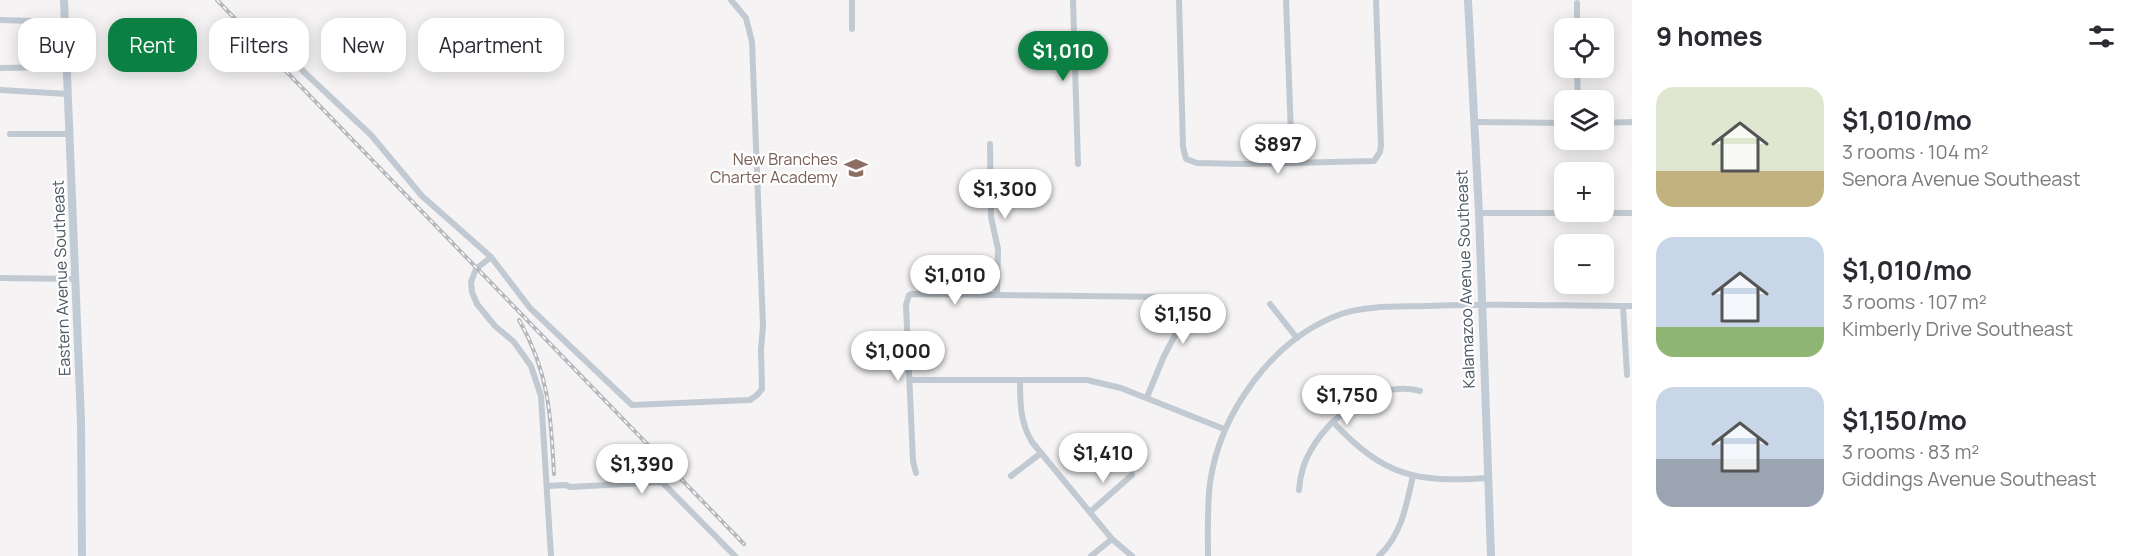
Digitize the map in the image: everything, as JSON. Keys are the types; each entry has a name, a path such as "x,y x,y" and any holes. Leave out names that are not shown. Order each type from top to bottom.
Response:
{"main road":[{"name":"Eastern Avenue Southeast","path":"64,0 65,18"},
{"name":"Kalamazoo Avenue Southeast","path":"1468,0 1479,213 1491,556"},
{"name":"Eastern Avenue Southeast","path":"67,72 83,484 82,556"}],"street":[{"path":"304,72 371,135 422,196 491,257 530,308 632,405 750,400 762,389 763,326 753,42 746,18 731,0"},
{"path":"852,0 852,29"},
{"path":"1073,0 1078,164"},
{"path":"1179,0 1183,147 1186,159 1197,163 1374,161 1380,152 1381,145 1376,0"},
{"path":"1286,0 1292,162"},
{"path":"1577,3 1577,18"},
{"path":"0,20 18,21"},
{"path":"0,68 18,68"},
{"path":"0,90 68,94"},
{"path":"1474,122 1554,123"},
{"path":"1614,123 1632,122"},
{"path":"10,134 70,134"},
{"path":"990,144 992,217 998,249 997,295"},
{"path":"1479,213 1632,213"},
{"path":"491,257 476,269 471,282 472,292 477,304 495,326 514,342 531,366 542,396 551,556"},
{"path":"0,278 76,279"},
{"path":"916,473 913,461 906,305 909,295 1171,297 1181,299 1186,306 1181,324 1146,397"},
{"path":"1270,304 1297,339"},
{"path":"1208,556 1210,483 1224,429 1241,398 1274,359 1297,339 1330,319 1357,310 1379,307 1481,304 1632,306"},
{"path":"1623,306 1627,375"},
{"path":"910,380 1087,380 1121,388 1224,429"},
{"path":"1020,380 1020,410 1025,430 1041,453 1112,539 1132,556"},
{"path":"1299,490 1303,467 1310,452 1333,422 1347,410 1377,395 1402,389 1420,391"},
{"path":"1333,422 1366,455 1389,468 1413,476 1449,481 1488,478"},
{"path":"1011,476 1041,453"},
{"path":"1090,512 1132,476"},
{"path":"1379,556 1394,540 1402,522 1413,476"},
{"path":"548,486 662,482 735,556"},
{"path":"1091,556 1112,539"}],"railway":[{"path":"217,0 744,544"},
{"path":"519,320 537,358 547,395 554,474"}],"place":[{"name":"New Branches Charter Academy","path":"856,168"}]}
